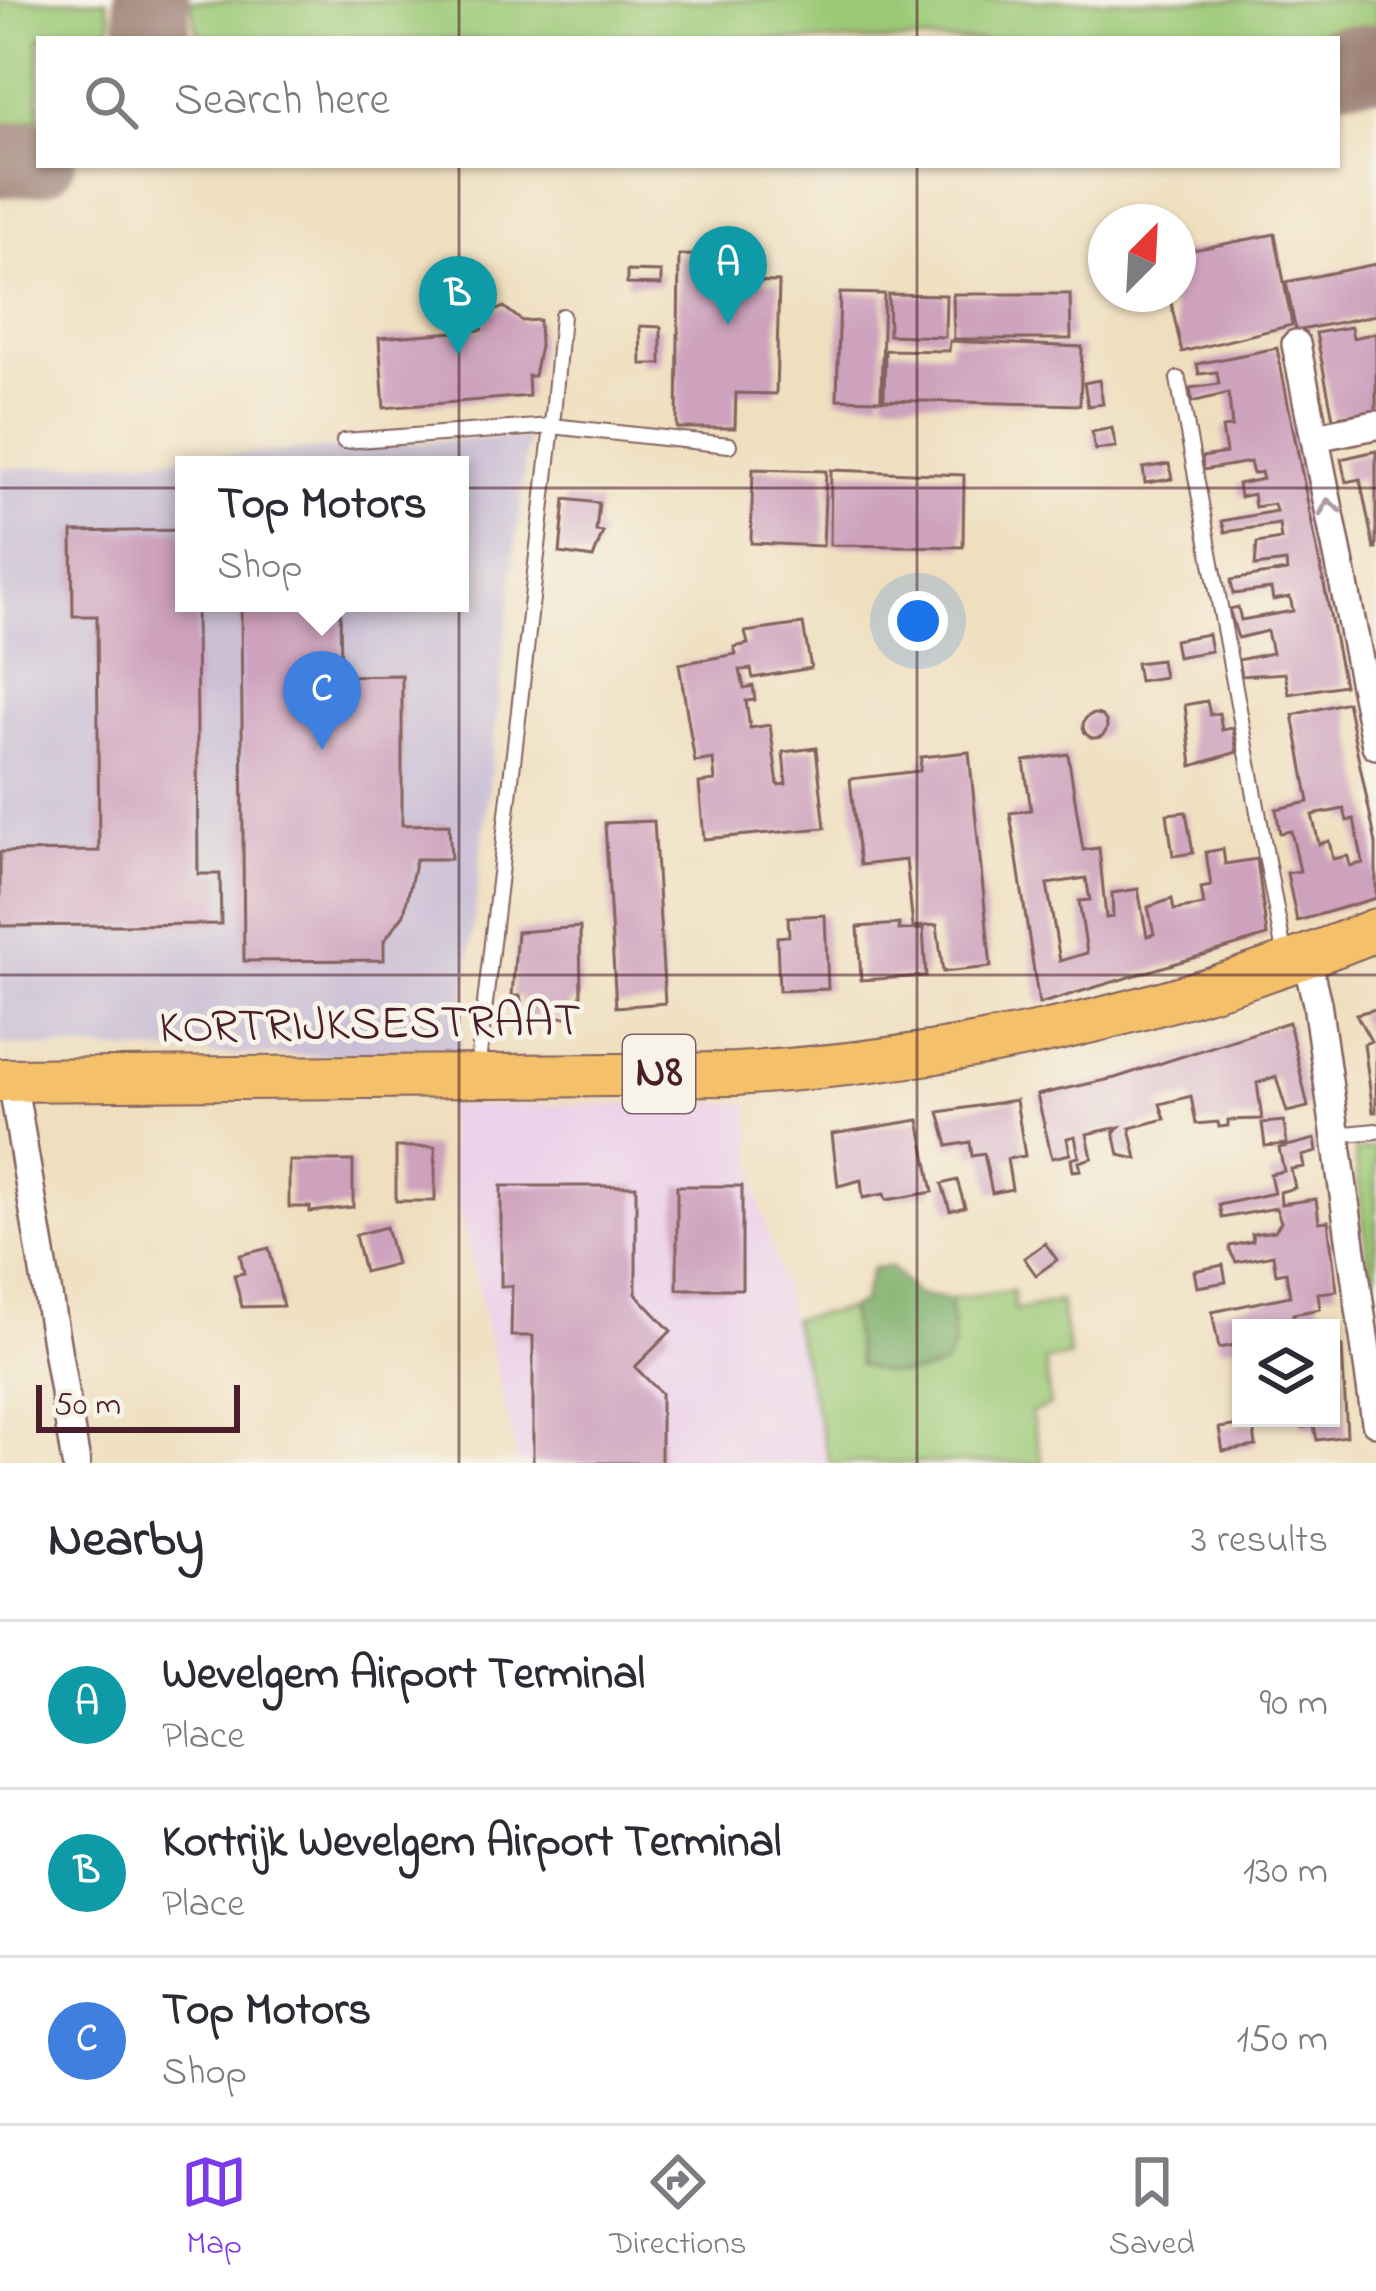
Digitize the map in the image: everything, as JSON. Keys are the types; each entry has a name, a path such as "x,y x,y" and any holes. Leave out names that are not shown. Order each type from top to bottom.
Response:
{"main road":[{"name":"N8","path":"1295,962 1376,930"},
{"name":"KORTRIJKSESTRAAT","path":"6,1080 736,1074 946,1053 1089,1026 1295,962"}],"street":[{"path":"1296,344 1376,746"},
{"path":"1316,437 1376,425"},
{"path":"1295,962 1336,1136 1376,1422"},
{"path":"6,1080 76,1463"}],"lane":[{"path":"477,1075 562,316"},
{"path":"1178,379 1295,962"},
{"path":"344,441 552,426 729,445"},
{"path":"1336,1136 1376,1131"}],"shaded area":[{"path":"528,436 459,1055 228,1055 0,1045 0,469 175,458 175,612 469,612 469,456 208,456"},
{"path":"749,1103 756,1187 830,1463 518,1463 454,1184 446,1106"}],"green space":[{"path":"0,0 106,0 111,17 108,36 36,36 36,119 0,127"},
{"path":"1376,0 1376,39 199,36 190,1"},
{"path":"1376,1148 1376,1275 1370,1275 1355,1151"},
{"path":"890,1267 917,1295 950,1299 954,1346 945,1365 902,1374 859,1364 849,1309 862,1302 872,1268"},
{"path":"1013,1291 1015,1311 1060,1301 1070,1357 1045,1361 1050,1406 1031,1413 1042,1463 830,1463 792,1319 849,1309 859,1364 954,1346 950,1299"}],"building":[{"path":"1275,234 1292,325 1182,352 1173,312 1196,312 1196,249"},
{"path":"679,255 737,256 736,281 779,282 776,394 736,393 735,428 677,428"},
{"path":"1376,264 1376,315 1296,331 1286,282"},
{"path":"627,271 661,272 661,285 627,284"},
{"path":"840,293 884,294 881,400 837,399"},
{"path":"888,294 946,295 945,337 889,335"},
{"path":"953,294 1070,294 1071,339 954,339"},
{"path":"504,307 522,321 539,320 540,346 534,376 528,376 529,396 384,408 379,338 481,330 488,314"},
{"path":"640,326 661,327 661,364 641,364"},
{"path":"1351,327 1353,338 1376,333 1376,410 1333,418 1316,333"},
{"path":"950,341 1082,347 1080,405 884,400 885,350 949,351"},
{"path":"1277,348 1344,685 1289,694 1285,673 1241,676 1238,660 1272,653 1267,631 1238,638 1229,609 1238,607 1241,620 1293,611 1290,597 1273,600 1271,589 1233,594 1231,580 1287,571 1286,562 1255,566 1257,543 1281,539 1279,524 1225,532 1222,521 1276,511 1274,504 1255,507 1253,494 1240,497 1238,484 1263,479 1261,472 1253,474 1250,462 1203,470 1202,457 1226,453 1222,428 1232,427 1228,393 1192,402 1190,388 1219,384 1217,372 1199,374 1197,364"},
{"path":"1099,380 1103,404 1088,406 1084,383"},
{"path":"1112,428 1116,447 1095,450 1092,432"},
{"path":"1376,451 1374,549 1360,479 1346,482 1341,459"},
{"path":"1169,464 1172,479 1145,483 1143,468"},
{"path":"753,469 826,471 823,546 751,543"},
{"path":"831,470 964,475 963,547 830,545"},
{"path":"565,499 599,503 596,531 603,532 593,558 560,553"},
{"path":"175,530 175,612 196,612 198,874 220,874 221,924 0,926 0,852 99,851 97,616 73,616 72,532"},
{"path":"241,612 340,612 341,676 402,675 402,825 449,824 451,859 416,859 404,914 384,941 384,960 244,961"},
{"path":"803,624 811,668 753,678 751,669 740,670 744,688 753,686 755,700 746,701 750,728 770,725 778,785 786,784 783,752 816,748 825,828 704,839 699,783 715,781 713,759 695,762 679,664 736,654 734,647 748,644 745,632"},
{"path":"1208,634 1211,651 1177,657 1174,640"},
{"path":"1161,660 1164,677 1139,681 1136,663"},
{"path":"1207,701 1210,715 1219,713 1222,730 1233,728 1237,752 1192,766 1185,705"},
{"path":"1347,702 1376,844 1376,898 1297,921 1287,873 1300,871 1291,831 1280,833 1276,809 1309,802 1293,715","holes":["1344,809 1347,821 1354,819 1363,863 1350,866 1348,856 1333,859 1329,841 1319,844 1312,815"]},
{"path":"1095,714 1104,717 1104,735 1095,738 1086,735 1083,726 1086,717"},
{"path":"969,752 991,967 943,972 937,925 913,927 906,860 860,865 850,779 920,771 921,757"},
{"path":"1068,754 1083,850 1099,848 1106,918 1113,917 1112,893 1138,889 1147,936 1154,934 1148,907 1172,899 1174,910 1204,905 1201,888 1211,886 1206,852 1223,849 1225,864 1257,859 1267,936 1039,1004 1010,813 1031,810 1024,761","holes":["1086,878 1090,900 1079,901 1087,953 1060,961 1047,884"]},
{"path":"1186,812 1193,853 1173,856 1167,814"},
{"path":"654,821 665,1003 616,1007 605,823"},
{"path":"825,915 828,989 779,991 777,937 789,936 788,917"},
{"path":"899,924 899,930 923,929 926,976 861,980 858,927"},
{"path":"580,927 581,996 568,1005 568,1017 525,1018 520,996 512,996 517,932"},
{"path":"1376,1009 1373,1112 1364,1044 1371,1041 1356,1014"},
{"path":"1289,1022 1308,1107 1287,1112 1276,1077 1257,1083 1262,1119 1228,1120 1228,1126 1219,1127 1218,1122 1196,1124 1191,1096 1160,1104 1165,1119 1130,1128 1137,1159 1119,1155 1114,1132 1119,1127 1087,1134 1092,1158 1079,1162 1081,1170 1073,1171 1071,1159 1079,1157 1075,1136 1067,1138 1070,1154 1052,1158 1037,1095 1115,1078"},
{"path":"1016,1100 1025,1156 1007,1159 1012,1189 992,1193 984,1154 972,1156 970,1142 948,1146 939,1112"},
{"path":"919,1120 933,1192 886,1200 884,1194 863,1198 861,1180 838,1186 832,1134"},
{"path":"1284,1121 1287,1144 1265,1146 1262,1123"},
{"path":"1315,1139 1317,1152 1302,1156 1304,1167 1291,1169 1295,1188 1280,1192 1281,1204 1316,1199 1319,1222 1328,1221 1337,1291 1318,1293 1320,1309 1293,1314 1294,1319 1232,1319 1232,1346 1219,1348 1212,1312 1290,1296 1286,1272 1276,1274 1273,1255 1236,1262 1230,1251 1230,1246 1253,1241 1252,1234 1275,1231 1281,1222 1276,1208 1222,1218 1219,1205 1274,1193 1270,1174 1284,1171 1279,1148"},
{"path":"396,1147 435,1147 435,1201 396,1201"},
{"path":"289,1161 353,1161 353,1207 310,1212 310,1207 289,1207"},
{"path":"957,1180 965,1207 950,1211 942,1184"},
{"path":"501,1186 636,1186 636,1294 671,1331 635,1367 661,1393 661,1463 533,1463 533,1336 511,1336 512,1286 501,1286"},
{"path":"677,1186 742,1186 742,1289 677,1289"},
{"path":"386,1227 396,1264 364,1272 355,1235"},
{"path":"1045,1243 1057,1260 1036,1275 1024,1258"},
{"path":"269,1248 283,1306 242,1307 234,1275 244,1273 240,1255"},
{"path":"1223,1265 1226,1282 1197,1287 1194,1271"},
{"path":"1340,1346 1347,1436 1317,1440 1314,1427 1340,1427"},
{"path":"1254,1427 1256,1446 1223,1451 1219,1428"}],"taxiway":[{"path":"151,0 154,36"},
{"path":"1340,64 1376,61"},
{"path":"0,160 36,158"}],"place":[{"name":"Wevelgem Airport Terminal","path":"728,325"},
{"name":"Kortrijk Wevelgem Airport Terminal","path":"458,355"},
{"name":"Top Motors","path":"322,750"}]}
